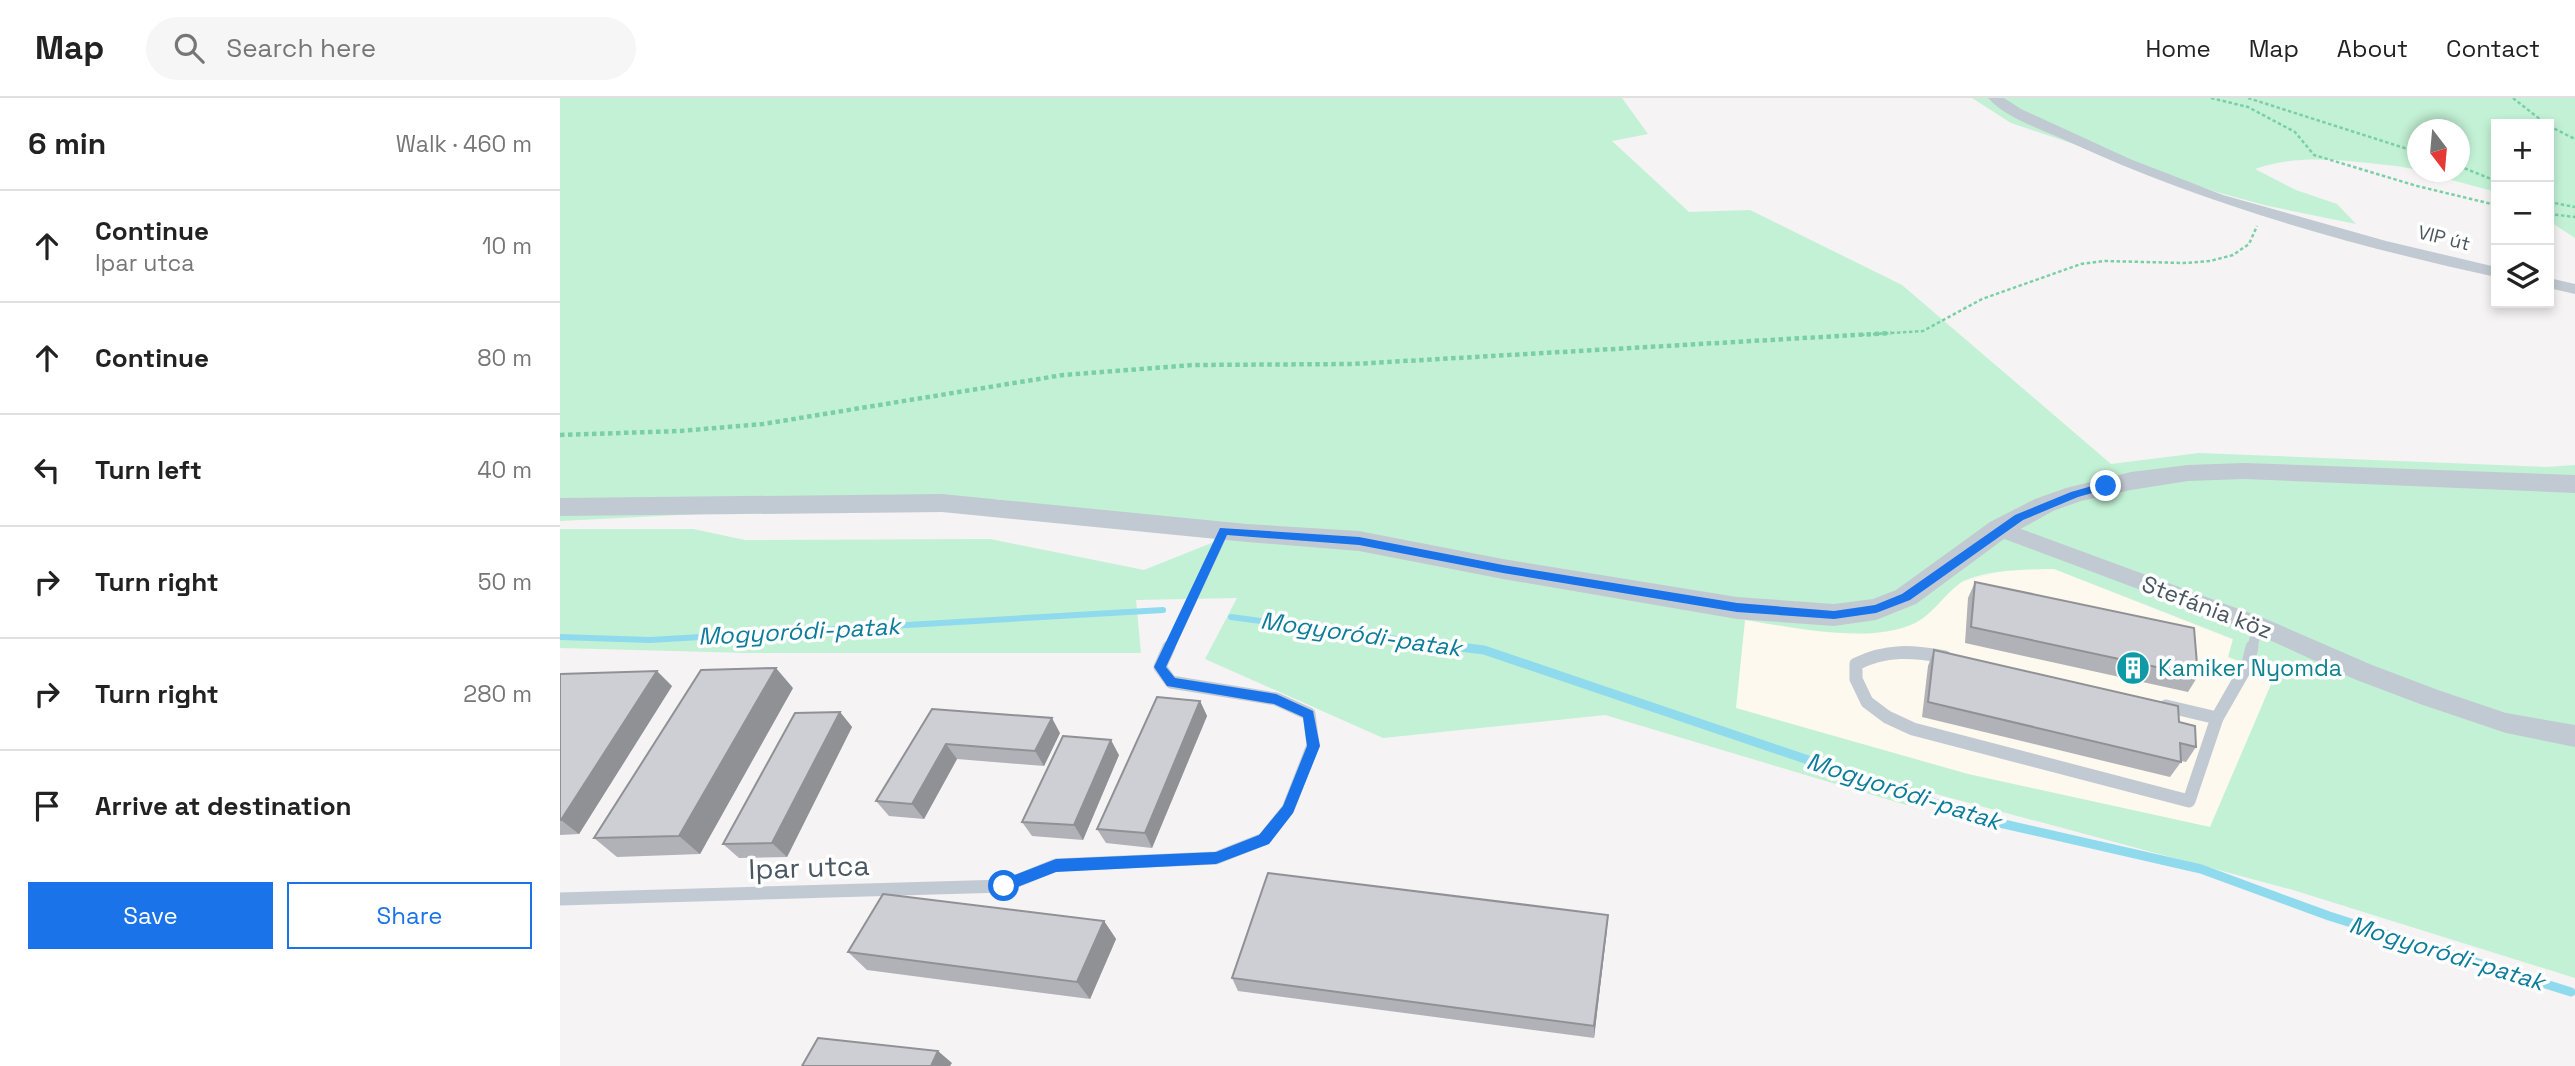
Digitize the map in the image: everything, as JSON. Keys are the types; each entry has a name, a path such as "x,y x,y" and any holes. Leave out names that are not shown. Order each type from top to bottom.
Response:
{"street":[{"name":"VIP út","path":"1995,98 2016,112 2146,172 2218,198 2382,244 2491,271"},
{"path":"2554,284 2575,289"},
{"path":"560,507 942,503 1224,531 1359,541 1490,567 1737,608 1834,615 1876,609 1906,597 1999,529 2045,505 2075,494 2131,481 2188,473 2275,471 2575,484"},
{"name":"Stefánia köz","path":"1999,529 2258,625 2363,672 2429,697 2506,723 2575,736"}],"lane":[{"name":"Ipar utca","path":"560,899 1004,886 1056,865 1216,858 1264,839 1288,809 1313,746 1308,714 1276,699 1171,682 1160,667 1224,531"},
{"path":"1964,662 1911,650 1875,653 1856,664 1854,679 1864,700 1889,719 1926,734 2189,801 2217,718 2248,664 2258,625"},
{"path":"2151,703 2217,718"}],"path":[{"path":"2211,98 2248,107 2295,132 2314,155 2417,186 2491,204"},
{"path":"2248,98 2407,149"},
{"path":"2514,98 2540,119"},
{"path":"2554,128 2575,139"},
{"path":"2470,170 2491,179"},
{"path":"2554,203 2575,207"},
{"path":"560,435 680,431 762,424 1076,374 1193,365 1353,363 1463,358 1923,331 1958,308 1992,293 2084,263 2123,259 2198,262 2235,255 2249,246 2256,236 2258,221 2268,213"},
{"path":"2554,215 2575,217"}],"shaded area":[{"path":"2054,569 2233,640 2229,657 2275,675 2210,827 1968,774 1735,708 1745,620 1806,630 1871,634 1916,623 1961,582 2007,570"}],"green space":[{"path":"560,98 1622,98 1648,134 1612,141 1689,212 1750,210 1902,285 2111,464 2199,453 2546,467 2575,465 2575,978 2293,890 1921,790 1913,807 1605,715 1383,738 1205,659 1237,598 1136,600 1141,653 748,653 560,648 560,529 693,529 745,540 990,539 1144,570 1234,534 996,499 560,521","holes":["2054,569 2233,639 2228,657 2275,675 2210,827 1968,774 1736,708 1745,620 1854,634 1897,629 1921,619 1959,584 1991,573"]},
{"path":"1972,98 2575,98 2575,238 2554,224 2554,119 2491,119 2491,191 2459,182 2470,182 2470,119 2407,119 2407,168 2340,160 2311,160 2283,162 2255,169 2296,190 2337,204 2356,224 2220,193 2011,123"}],"building":[{"path":"1975,582 2194,628 2198,676 1971,627"},
{"path":"1934,650 2178,706 2179,722 2195,726 2196,747 2180,743 2181,762 1928,702"},
{"path":"776,668 679,836 594,838 701,670"},
{"path":"657,671 561,820 560,820 560,674"},
{"path":"1157,697 1200,701 1145,833 1097,829"},
{"path":"932,709 1052,718 1035,751 946,744 912,804 876,801"},
{"path":"840,712 772,843 723,844 795,713"},
{"path":"1063,736 1111,740 1074,825 1022,822"},
{"path":"1268,873 1608,915 1594,1026 1232,978"},
{"path":"883,894 1104,921 1077,982 848,952"},
{"path":"818,1038 938,1051 931,1066 802,1066"}],"waterway":[{"name":"Mogyoródi-patak","path":"560,637 650,640 1163,610"},
{"name":"Mogyoródi-patak","path":"1231,617 1473,649"},
{"name":"Mogyoródi-patak","path":"1460,647 1484,650 1982,819 2201,869 2329,916 2571,992"}],"place":[{"name":"Kamiker Nyomda","path":"2133,668"}],"route":[{"path":"1004,886 1056,865 1216,858 1264,839 1288,809 1313,746 1308,714 1276,699 1171,682 1160,667 1224,531 1359,541 1400,551 1737,608 1834,615 1876,609 1906,597 2019,517 2075,494 2106,486"}]}
